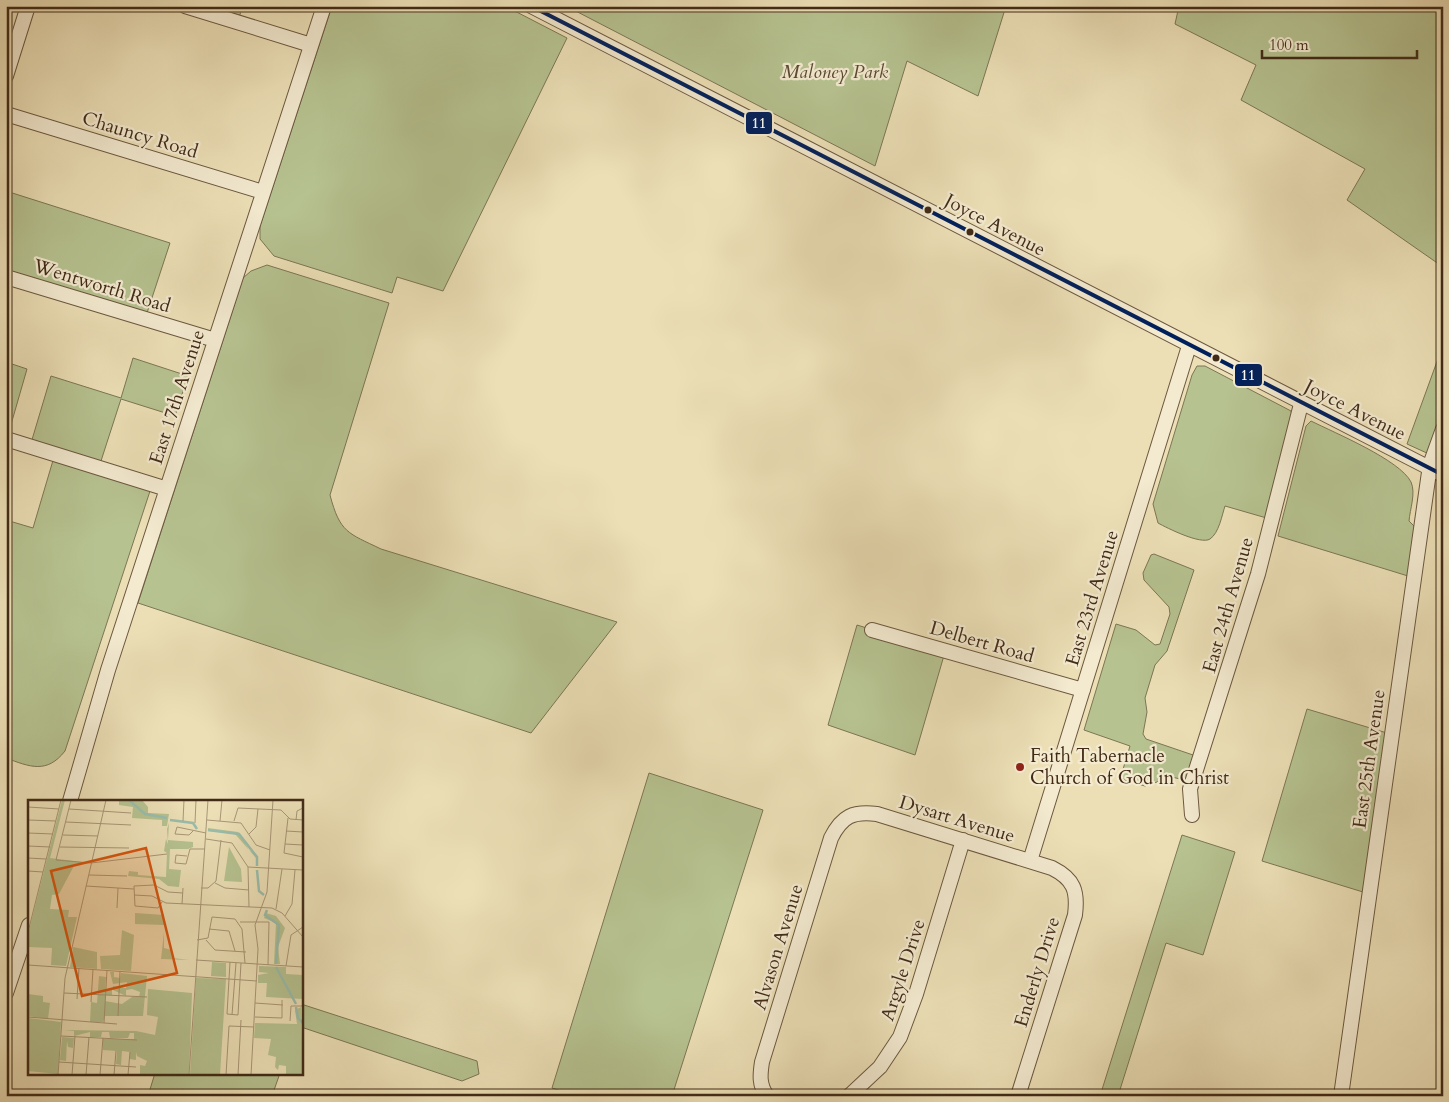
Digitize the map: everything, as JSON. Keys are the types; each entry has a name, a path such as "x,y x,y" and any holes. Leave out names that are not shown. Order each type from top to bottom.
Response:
{"street":[{"path":"6,76 28,6"},
{"path":"186,6 311,45"},
{"name":"East 17th Avenue","path":"70,800 108,670 324,6"},
{"name":"Joyce Avenue","path":"531,6 1301,404 1443,475"},
{"name":"Chauncy Road","path":"6,114 263,192"},
{"name":"Wentworth Road","path":"6,277 215,340"},
{"name":"East 23rd Avenue","path":"1030,861 1189,346"},
{"name":"East 24th Avenue","path":"1192,815 1190,789 1258,574 1301,404"},
{"name":"East 25th Avenue","path":"1341,1096 1430,468 1443,430"},
{"path":"6,440 167,489"},
{"name":"Delbert Road","path":"872,630 1083,690"},
{"name":"Dysart Avenue","path":"850,815 864,812 877,814 1052,868"},
{"name":"Alvason Avenue","path":"767,1096 759,1076 762,1062 831,838 838,824 850,815"},
{"name":"Argyle Drive","path":"849,1096 880,1067 900,1037 919,985 963,840"},
{"name":"Enderly Drive","path":"1018,1096 1075,915 1077,898 1072,883 1063,874 1052,868"},
{"path":"6,993 28,928"}],"green space":[{"path":"205,6 243,6 239,17"},
{"path":"332,6 505,6 567,38 443,291 397,277 392,293 274,256 260,239 260,226"},
{"name":"Maloney Park","path":"566,6 1006,6 978,96 907,61 875,166"},
{"path":"1179,6 1443,6 1443,267 1347,200 1365,169 1241,100 1256,65 1175,24"},
{"path":"6,191 170,243 146,316 6,272"},
{"path":"267,265 389,303 330,495 342,525 353,535 381,549 617,622 531,733 138,603 243,278 251,271"},
{"path":"1443,345 1443,412 1429,454 1407,444"},
{"path":"133,358 188,376 175,416 121,399 100,464 31,443 51,376 121,398"},
{"path":"6,362 27,369 8,435 6,435"},
{"path":"1197,366 1205,366 1291,411 1294,423 1270,519 1225,506 1216,533 1206,540 1199,540 1184,535 1158,523 1153,504 1192,375"},
{"path":"1311,421 1381,456 1405,474 1411,482 1413,496 1409,521 1416,528 1408,576 1278,536 1306,426"},
{"path":"54,457 151,488 65,751 52,763 45,766 30,766 6,758 6,520 33,528"},
{"path":"1154,554 1194,570 1167,651 1155,665 1145,698 1147,712 1143,734 1146,739 1196,756 1188,781 1172,777 1145,786 1124,780 1121,776 1130,746 1084,730 1116,624 1136,630 1155,645 1160,644 1170,614 1169,607 1144,580 1143,573 1151,555"},
{"path":"857,625 945,652 915,755 828,725"},
{"path":"1307,709 1387,733 1363,892 1262,861"},
{"path":"649,773 763,810 672,1096 577,1096 552,1088"},
{"path":"1182,835 1235,852 1203,955 1166,943 1118,1096 1100,1096"},
{"path":"302,1004 477,1061 479,1074 462,1081 302,1027"},
{"path":"155,1074 280,1074 272,1096 203,1096 182,1090 175,1096 148,1096"}],"transit line":[{"name":"11","path":"531,6 1443,475"}],"place":[{"name":"Faith Tabernacle Church of God in Christ","path":"1020,767"}]}
